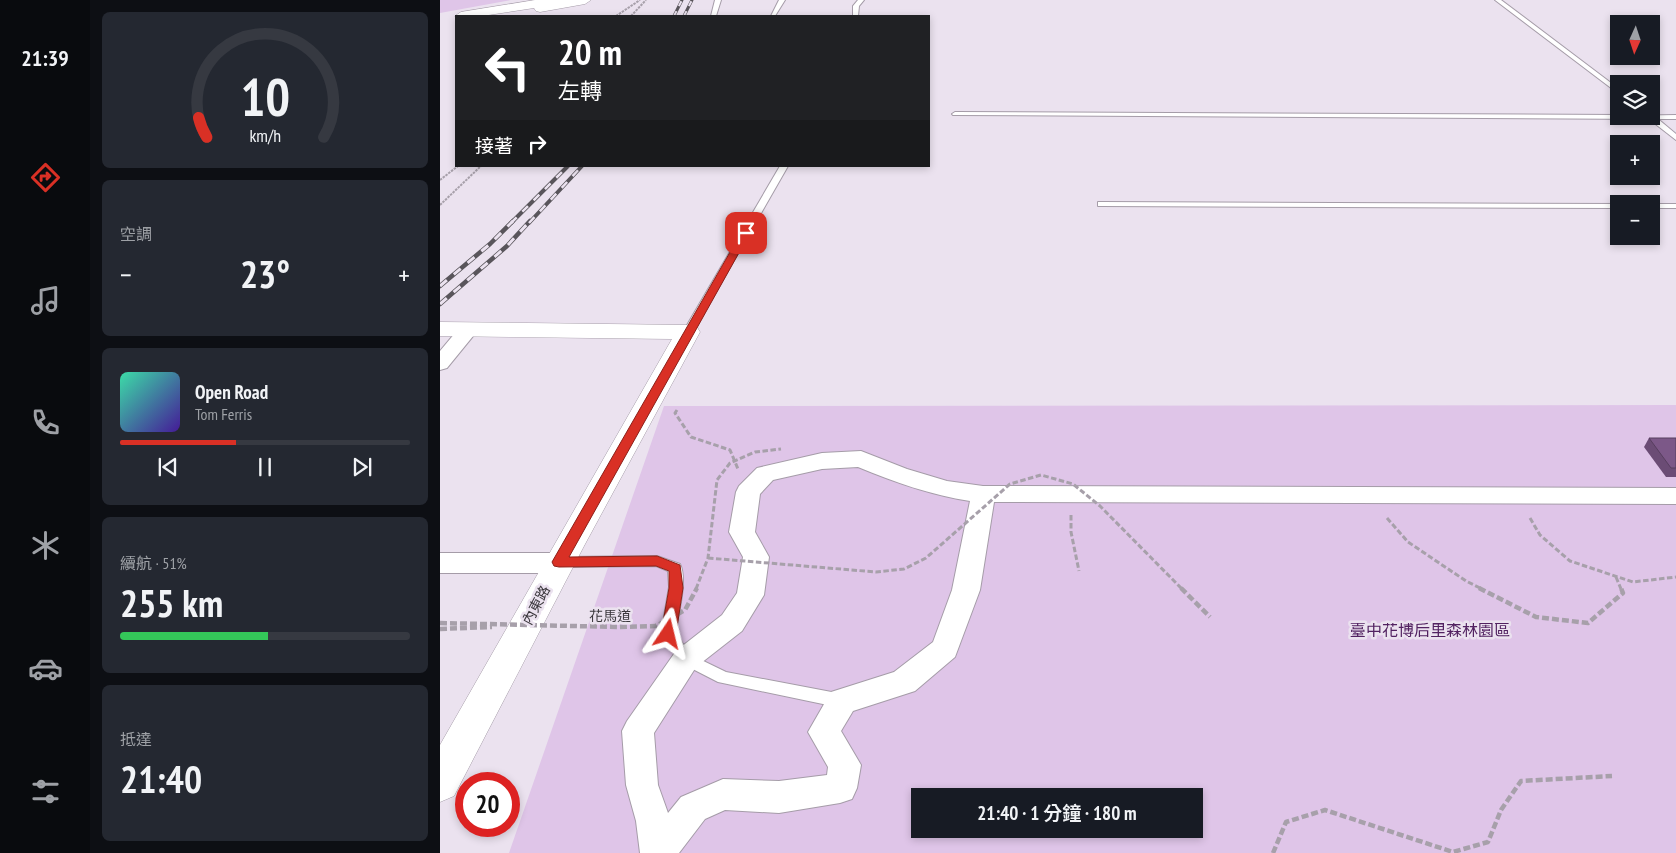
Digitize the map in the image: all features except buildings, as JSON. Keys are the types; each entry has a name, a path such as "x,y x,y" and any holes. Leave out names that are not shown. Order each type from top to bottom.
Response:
{"street":[{"path":"480,15 557,0"},
{"path":"498,15 584,0"},
{"path":"440,364 454,329 688,332"},
{"name":"內東路","path":"440,783 559,562 688,332"},
{"path":"657,853 653,821 642,784 638,731 686,659 732,623 750,595 756,556 742,532 748,492 765,474 822,461 860,459 898,475 946,489 983,494 1676,496"},
{"path":"657,853 693,808 722,794 779,796 840,788 845,765 824,732 842,701 904,682 945,649 966,590 983,494"},
{"path":"440,564 559,562"}],"lane":[{"path":"713,15 718,0"},
{"path":"774,15 782,0"},
{"path":"855,15 856,6 861,0"},
{"path":"1498,0 1610,85"},
{"path":"954,114 1610,117"},
{"path":"1660,117 1676,117"},
{"path":"1660,125 1676,138"},
{"path":"688,332 783,167"},
{"path":"1101,204 1610,206"},
{"path":"1660,206 1676,206"},
{"path":"559,562 657,561 675,568 676,588 668,634 686,659 722,678 842,701"}],"path":[{"path":"630,6 636,0"},
{"path":"617,15 640,0"},
{"path":"633,15 646,0"},
{"path":"440,180 457,167"},
{"path":"440,205 480,167"},
{"path":"679,404 675,413 691,437 730,450 748,492"},
{"name":"花馬道","path":"440,623 618,628 656,626 685,610 699,584 708,558 717,480 730,463 755,452 781,449"},
{"path":"708,558 876,572 904,569 926,558 1010,484 1041,475 1073,484 1100,506 1210,617"},
{"path":"1070,494 1071,532 1079,571"},
{"path":"1367,494 1408,542 1466,581 1536,617 1588,623 1623,594 1616,577"},
{"path":"1517,496 1540,535 1570,561 1633,582 1676,577"},
{"path":"440,629 479,628"},
{"path":"1273,853 1286,822 1325,810 1453,852 1488,842 1501,810 1521,781 1612,776"}],"green space":[{"path":"440,0 511,0 440,13"},
{"name":"臺中花博后里森林園區","path":"1676,405 1676,853 509,853 515,837 520,837 520,821 664,406"}],"railway":[{"path":"674,15 682,0"},
{"path":"684,15 692,0"},
{"path":"440,286 490,244 567,167"},
{"path":"529,223 581,167"},
{"path":"440,304 507,246 530,221"}],"route":[{"path":"668,634 676,588 675,568 657,561 559,562 688,332 746,233"}]}
